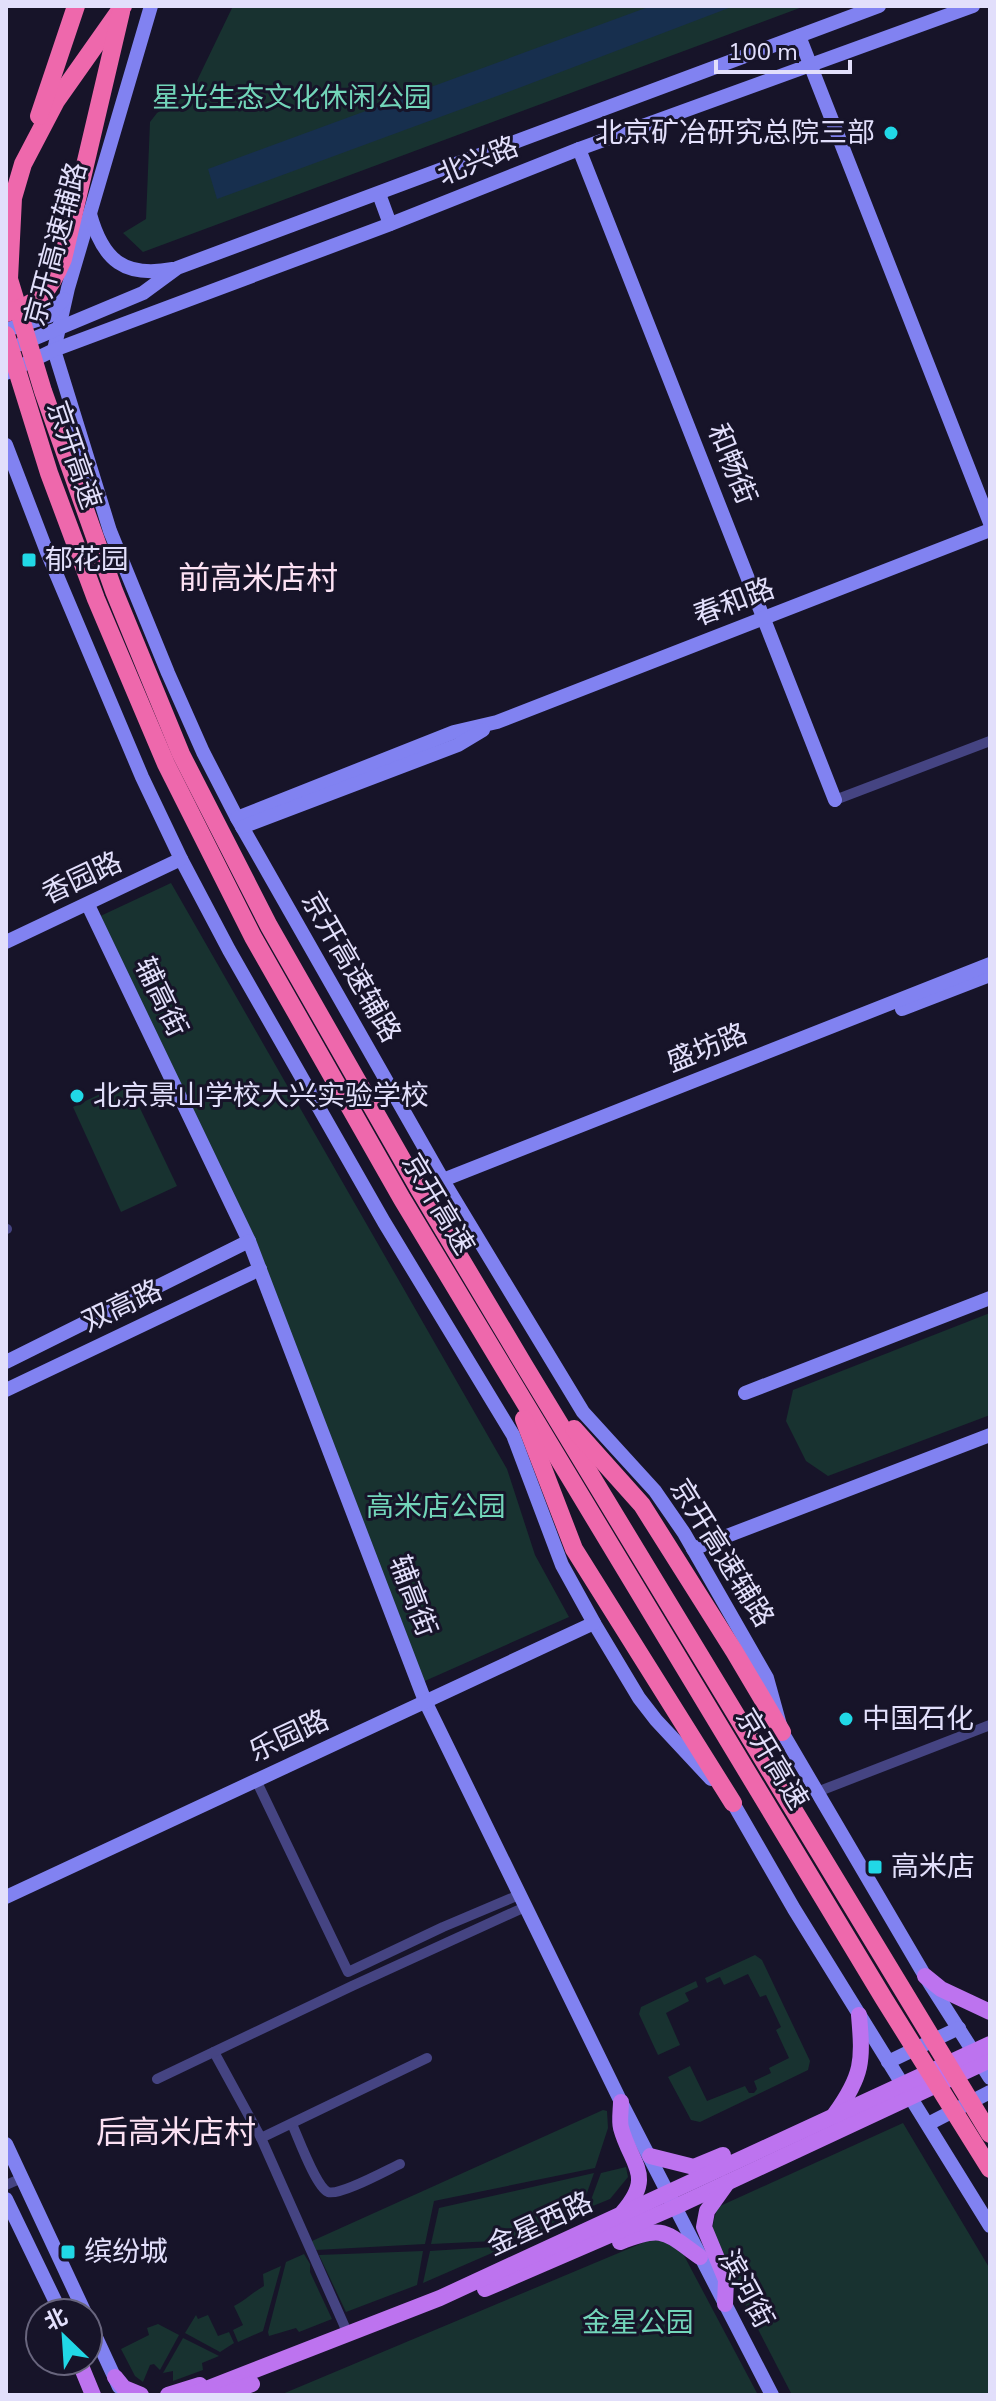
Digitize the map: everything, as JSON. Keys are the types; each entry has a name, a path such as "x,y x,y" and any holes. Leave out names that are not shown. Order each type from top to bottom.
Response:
{"highway":[{"path":"23,164 76,6"},
{"path":"23,164 38,132 77,69 123,6"},
{"path":"6,313 30,306 43,295 63,259 123,6"},
{"name":"京开高速","path":"23,164 13,198 8,271 43,391 114,591 181,754 269,926 419,1189 516,1370 884,1999 972,2121"},
{"name":"京开高速","path":"6,332 49,473 96,599 166,764 253,937 402,1199 516,1370 901,1989 972,2121"},
{"path":"516,1370 642,1505 782,1732"},
{"path":"516,1370 574,1549 733,1803"},
{"path":"972,2121 990,2134"},
{"path":"972,2121 990,2169"}],"main road":[{"name":"京开高速辅路","path":"151,6 66,297 54,350 110,531 203,752 239,822 445,1185 583,1412 655,1491 693,1549 767,1678 782,1732 925,1976 984,2063"},
{"name":"北兴路","path":"6,350 143,293 177,268 879,6"},
{"name":"北兴路","path":"6,373 54,350 390,224 579,149 973,6"},
{"path":"799,36 990,523"},
{"name":"和畅街","path":"579,149 835,800"},
{"path":"379,194 390,224"},
{"path":"90,214 101,243 125,267 154,273 177,268"},
{"path":"6,332 49,316 66,297"},
{"path":"6,445 70,608 142,777 181,859 229,950 384,1222 513,1435 562,1565 594,1623 639,1698 733,1803 794,1909 990,2226"},
{"name":"春和路","path":"239,822 454,732 497,722 990,530"},
{"name":"香园路","path":"6,942 181,859"},
{"name":"辅高街","path":"88,905 249,1241 425,1701 672,2200"},
{"name":"盛坊路","path":"445,1185 990,964"},
{"name":"盛坊路","path":"445,1185 990,975"},
{"name":"双高路","path":"6,1362 249,1241"},
{"name":"双高路","path":"6,1390 260,1269"},
{"path":"745,1393 990,1298"},
{"path":"693,1549 990,1435"},
{"name":"乐园路","path":"6,1897 594,1623"},
{"path":"925,1976 941,1989 990,2012"},
{"path":"834,2115 859,2073 862,2055 859,2015"},
{"path":"888,2062 959,2028"},
{"path":"907,2091 984,2063 990,2044"},
{"name":"金星西路","path":"191,2395 226,2388 409,2322 572,2251 672,2200 767,2146 834,2115 907,2091"},
{"name":"金星西路","path":"226,2388 348,2334 440,2298 620,2215 728,2182 907,2091"},
{"path":"928,2124 990,2092"},
{"path":"620,2215 633,2200 639,2184 639,2172 621,2127 621,2102"},
{"path":"6,2144 78,2297"},
{"path":"650,2156 694,2167 741,2147 767,2146"},
{"path":"725,2304 726,2280 704,2227 707,2211 728,2182"},
{"path":"6,2199 53,2297"},
{"name":"滨河街","path":"672,2200 772,2395"},
{"path":"572,2251 596,2251 648,2231 662,2231 700,2257"},
{"path":"104,2354 123,2395"},
{"path":"91,2377 101,2395"},
{"path":"115,2377 124,2388 141,2395"},
{"path":"168,2395 212,2381 226,2388"}],"street":[{"path":"835,800 990,741"},
{"path":"817,1792 990,1725"},
{"path":"256,1780 348,1972 443,1927 522,1901"},
{"path":"157,2079 522,1901"},
{"path":"214,2052 261,2138 348,2334"},
{"path":"261,2138 427,2058"},
{"path":"292,2124 318,2180 331,2193 400,2164"},
{"path":"6,2185 22,2178"}],"green space":[{"name":"星光生态文化休闲公园","path":"233,6 805,6 143,252 123,233 146,219 150,122 157,113 192,91"},
{"name":"高米店公园","path":"171,883 507,1469 535,1555 569,1617 418,1684 274,1303 94,919"},
{"path":"127,1081 177,1186 121,1212 73,1107"},
{"path":"990,1313 990,1415 828,1476 806,1461 786,1421 793,1390"},
{"path":"755,1955 762,1960 810,2061 808,2070 700,2122 691,2120 668,2077 690,2066 707,2101 745,2086 749,2093 754,2093 757,2089 754,2081 771,2073 769,2068 789,2058 776,2030 781,2027 766,1995 760,1997 748,1974 724,1985 720,1977 707,1983 705,1978"},
{"path":"696,1981 698,1987 685,1993 689,2001 666,2013 680,2045 658,2055 639,2014 641,2007"},
{"path":"603,2110 607,2111 608,2128 595,2168 434,2201 425,2244 316,2250 312,2241"},
{"path":"903,2123 990,2269 990,2395 792,2395 714,2244 713,2225 718,2207"},
{"path":"626,2167 628,2177 610,2199 588,2208 601,2173"},
{"path":"594,2173 580,2213 516,2240 431,2244 439,2208"},
{"name":"金星公园","path":"671,2231 758,2395 280,2395"},
{"path":"508,2246 423,2283 430,2251"},
{"path":"423,2251 417,2285 346,2312 319,2255"},
{"path":"304,2254 332,2319 299,2332 296,2328 269,2336 286,2262"},
{"path":"281,2266 263,2331 238,2342 233,2330 243,2325 234,2306 264,2286 263,2274"},
{"path":"196,2315 198,2319 208,2315 218,2336 229,2332 234,2343 220,2352 185,2333"},
{"path":"158,2324 179,2335 160,2370 154,2364 150,2365 143,2382 135,2376 121,2349 149,2335 147,2328"},
{"path":"183,2338 219,2356 202,2363 203,2370 173,2381 173,2371 163,2373"}],"water":[{"path":"651,6 734,6 217,199 208,169"}],"place":[{"name":"北京矿冶研究总院三部","path":"891,133"},
{"name":"郁花园","path":"29,560"},
{"name":"北京景山学校大兴实验学校","path":"77,1096"},
{"name":"中国石化","path":"846,1719"},
{"name":"高米店","path":"875,1867"},
{"name":"缤纷城","path":"68,2252"}],"district":[{"name":"前高米店村","path":"258,578"},
{"name":"后高米店村","path":"176,2132"}]}
